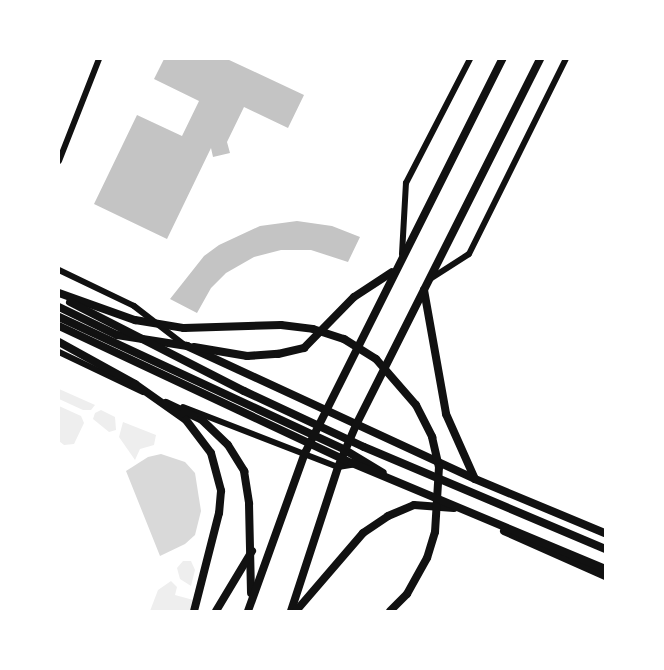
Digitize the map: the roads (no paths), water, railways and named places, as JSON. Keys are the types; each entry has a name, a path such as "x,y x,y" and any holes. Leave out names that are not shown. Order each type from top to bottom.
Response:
{"main road":[{"path":"248,611 306,453 325,411 402,254 502,59"},
{"path":"291,611 338,467 356,425 540,59"},
{"path":"59,307 117,335 246,356 278,354 304,348 354,297 394,271"},
{"path":"424,290 446,414 475,478"},
{"path":"59,295 128,329 244,391 364,447 605,549"},
{"path":"59,295 136,320 184,328 281,325 313,329 344,339 376,359 416,405 432,437 439,467 435,532 427,558 407,594 390,611"},
{"path":"59,317 345,450 364,463 454,508 605,576"},
{"path":"59,326 352,463 605,569"},
{"path":"59,342 136,384 186,420 211,453 221,491 219,513 194,611"},
{"path":"187,346 356,425 605,533"},
{"path":"137,390 201,419 228,445 244,471 252,551 251,602"},
{"path":"296,611 363,533 388,516 414,505 454,508"},
{"path":"216,611 252,551"}],"street":[{"path":"59,160 99,59"},
{"path":"402,254 406,183 470,59"},
{"path":"430,279 469,254 566,59"},
{"path":"59,270 134,306 187,346"},
{"path":"59,352 137,390 306,453 338,467 364,463"}]}
